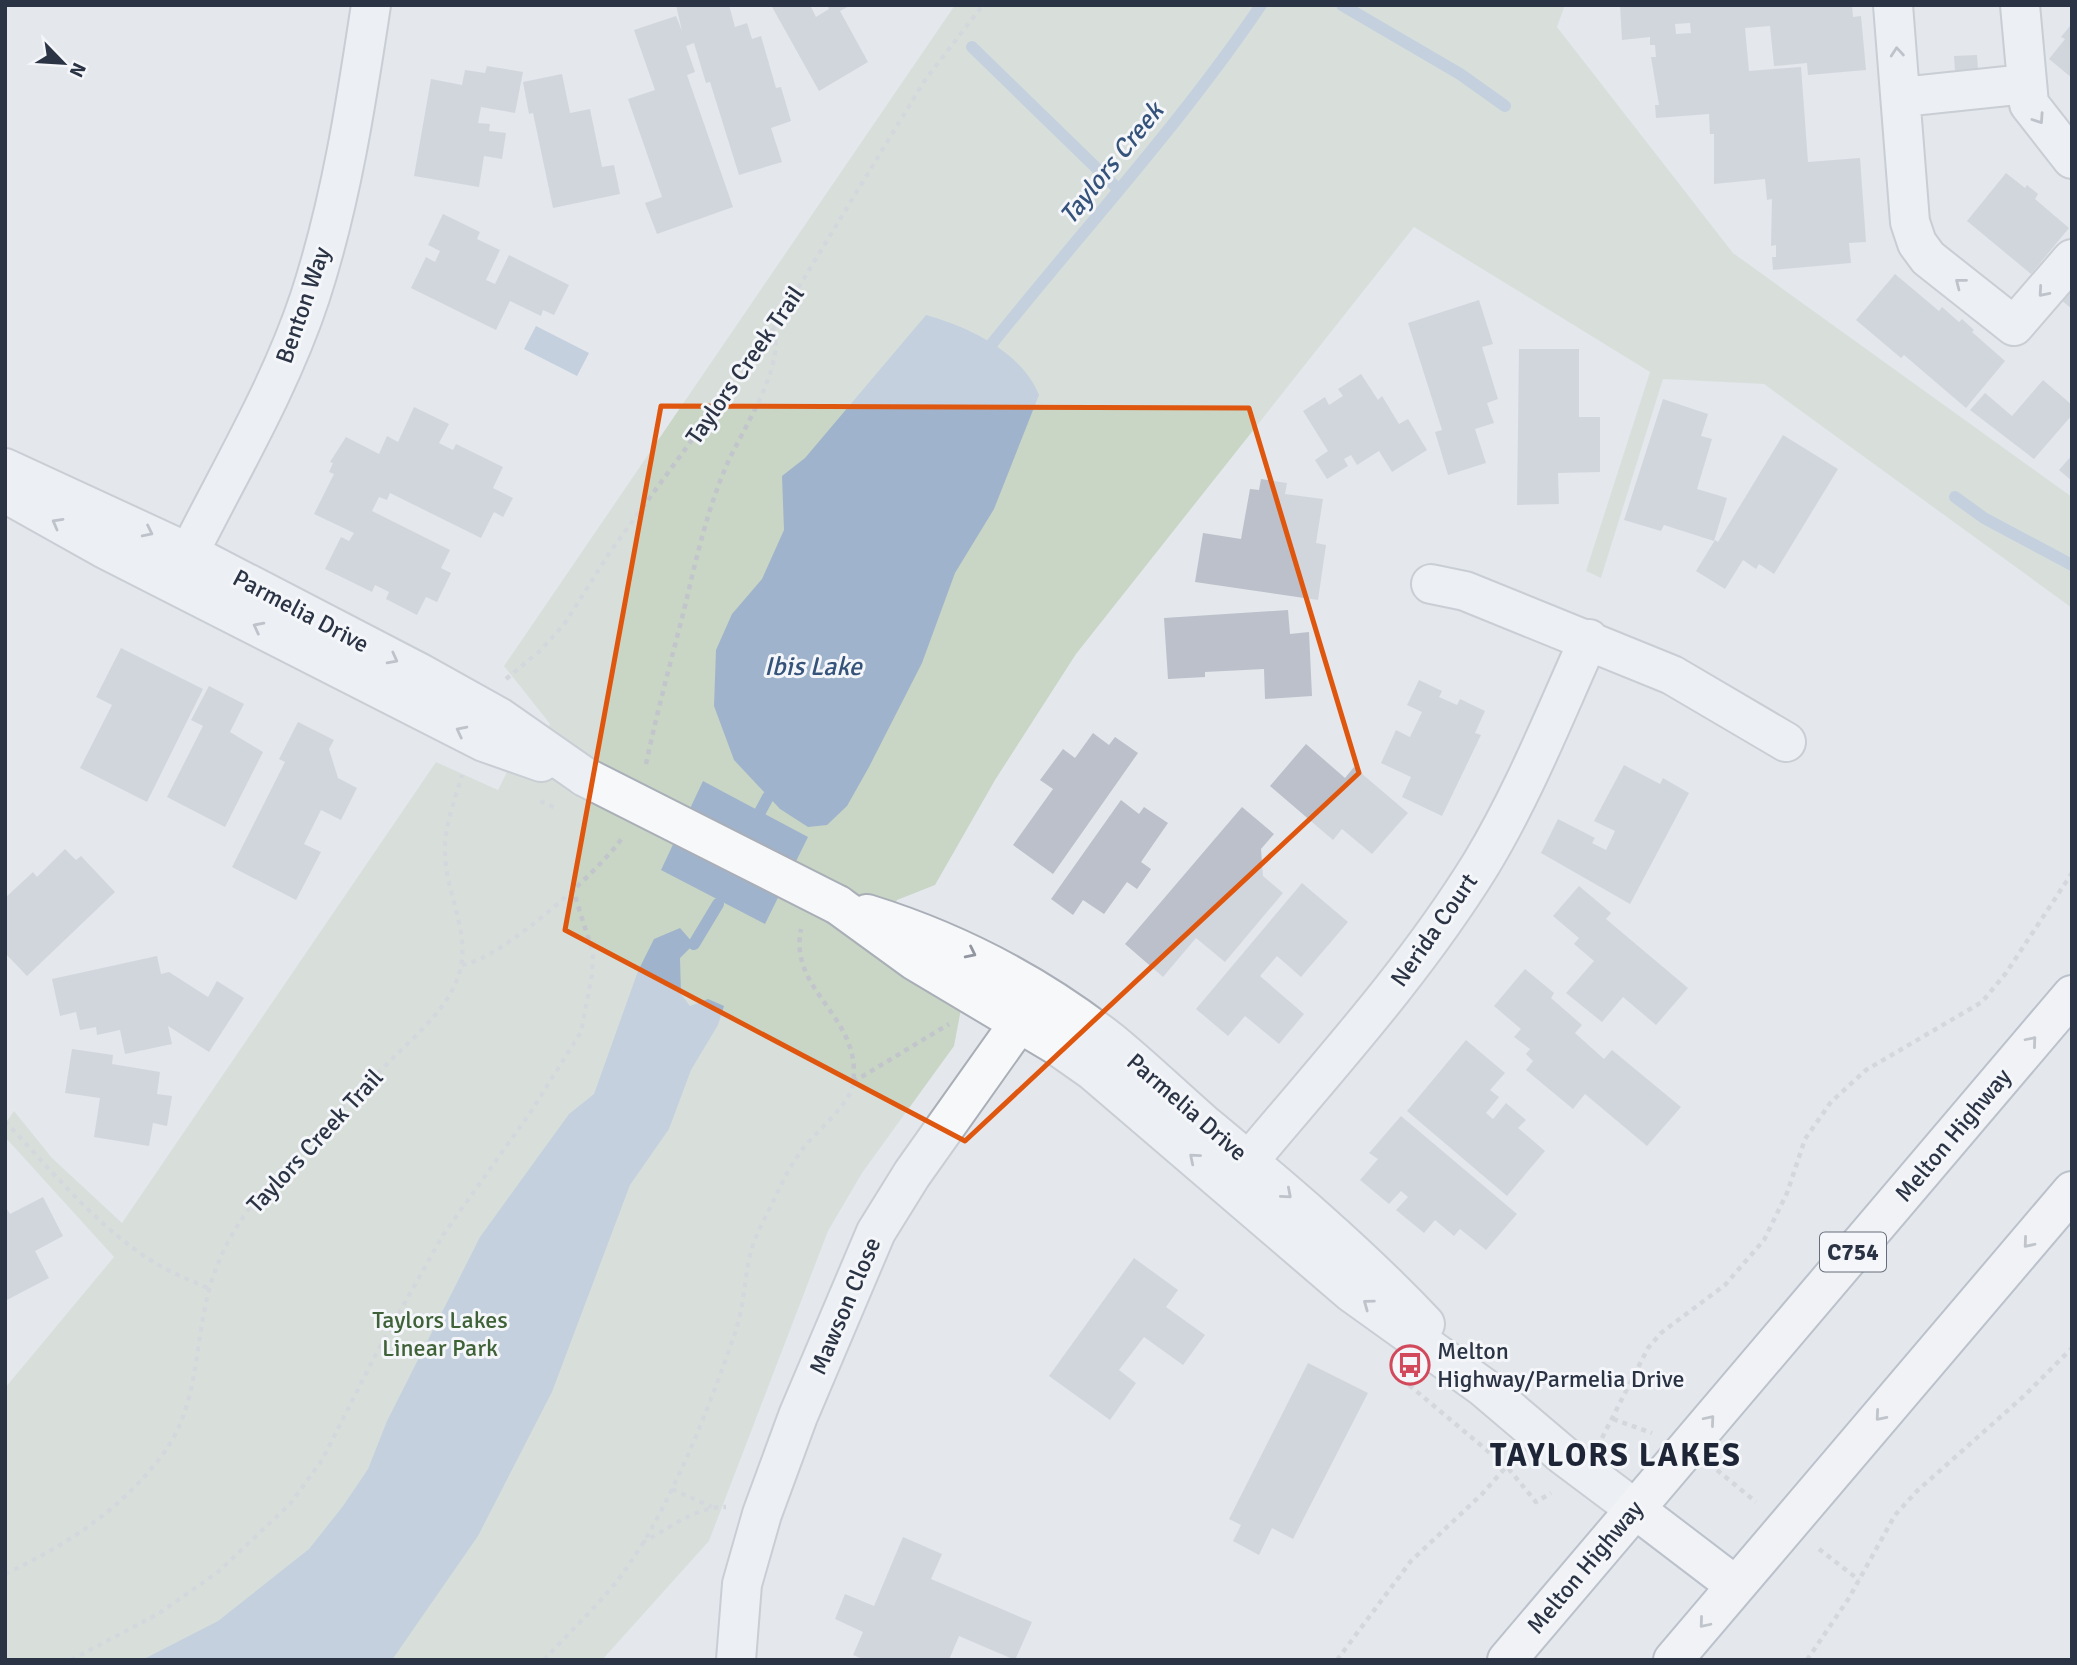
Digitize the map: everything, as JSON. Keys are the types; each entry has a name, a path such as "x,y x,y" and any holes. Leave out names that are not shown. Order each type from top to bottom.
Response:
{"highway":[{"name":"Melton Highway","path":"1507,1660 2072,995"},
{"path":"1673,1660 2072,1191"},
{"name":"Parmelia Drive","path":"1634,1509 1736,1586"}],"street":[{"name":"Benton Way","path":"181,568 282,367 309,298 349,144 372,5"},
{"path":"1893,5 1910,222 1917,243 1928,258 2014,326 2072,259"},
{"path":"2020,5 2029,104 2072,159"},
{"path":"1902,97 2026,84"},
{"name":"Parmelia Drive","path":"5,468 484,742 528,748"},
{"name":"Parmelia Drive","path":"5,493 181,568 485,709 528,748 903,938 1020,1023 1238,1173"},
{"path":"1431,584 1465,591 1672,674 1786,742"},
{"name":"Nerida Court","path":"1238,1173 1369,1020 1444,920 1482,862 1521,787 1589,639"},
{"name":"Parmelia Drive","path":"903,938 972,953 1041,992 1135,1062 1352,1293 1483,1387 1577,1466 1634,1509"},
{"name":"Mawson Close","path":"736,1660 742,1584 762,1514 799,1416 876,1232 912,1174 1041,992"}],"path":[{"name":"Taylors Creek Trail","path":"485,709 508,677 555,636 610,552 773,329 925,80 984,5"},
{"path":"645,769 665,676 710,513 727,465 774,360 778,340 773,329"},
{"name":"Taylors Creek Trail","path":"5,1574 46,1555 95,1523 124,1497 164,1452 191,1398 210,1289 226,1246 247,1212 426,1023 451,991 462,965 460,930 444,855 446,832 464,768"},
{"path":"537,800 561,810"},
{"path":"462,965 488,956 573,890 626,831"},
{"path":"613,834 623,837"},
{"path":"1601,1441 1648,1348 1661,1334 1725,1285 1764,1240 1787,1193 1805,1139 1831,1102 1866,1070 1982,1002 2007,973 2072,873"},
{"path":"71,1660 158,1614 218,1572 290,1504 322,1460 377,1352 443,1235 530,1113 581,1032 589,998 593,953 573,890"},
{"path":"544,1660 632,1561 672,1489 736,1331 751,1254 759,1230 800,1152 848,1097 853,1082 849,1039 835,1014 808,979 800,960 799,927 810,935"},
{"path":"853,1082 943,1029 953,1018"},
{"path":"5,1121 58,1177 131,1247 154,1262 210,1289"},
{"path":"1807,1660 1859,1580 1895,1515 1905,1503 2024,1396 2072,1348"},
{"path":"1406,1383 1506,1467 1526,1486 1536,1502 1548,1496"},
{"path":"1613,1419 1658,1436"},
{"path":"1707,1462 1742,1492"},
{"path":"1337,1660 1404,1568 1482,1494 1506,1467"},
{"path":"672,1489 713,1507 733,1507 762,1514"},
{"path":"642,1544 713,1507"},
{"path":"1812,1543 1859,1580"}],"highlighted area":[{"path":"661,406 1249,408 1359,773 965,1141 565,930"}],"green space":[{"name":"Taylors Lakes Linear Park","path":"955,5 1565,5 1557,27 1733,253 2072,497 2072,608 1764,384 1663,379 1601,578 1586,571 1650,372 1414,227 1076,654 995,780 935,885 897,900 872,949 961,1009 954,1046 862,1173 828,1231 709,1541 602,1660 5,1660 5,1388 114,1257 5,1137 5,1124 14,1111 52,1158 122,1223 436,762 498,790 508,770 525,774 550,724 504,666"}],"water":[{"name":"Ibis Lake","path":"926,315 992,343 1020,366 1039,395 994,509 955,573 922,663 869,767 847,806 827,825 808,827 780,809 734,760 714,706 716,650 732,614 762,579 784,530 782,476 805,458"},
{"path":"536,326 589,353 577,376 524,349"},
{"path":"703,781 808,837 765,924 661,870"},
{"path":"680,928 694,944 680,958 681,994 690,1006 708,999 724,1006 718,1025 691,1070 669,1129 630,1185 552,1392 478,1536 392,1660 142,1660 218,1621 309,1549 343,1506 368,1469 387,1421 480,1237 569,1114 594,1094 638,971 654,939"}],"building":[{"path":"676,5 729,5 735,27 747,23 752,39 761,36 776,88 781,87 791,121 771,128 782,162 739,175 710,82 706,83 694,43 686,46 695,72 687,75 733,207 657,234 645,203 662,197 628,99 655,90 634,30 676,16 682,31"},
{"path":"771,5 810,5 816,17 829,9 827,5 851,5 840,11 868,62 819,91"},
{"path":"1620,5 1852,5 1853,17 1861,16 1866,70 1808,75 1807,63 1774,66 1770,26 1745,28 1749,71 1801,67 1808,162 1860,158 1866,242 1849,243 1851,263 1773,270 1772,257 1776,257 1776,245 1771,246 1772,199 1767,200 1765,179 1714,184 1714,134 1710,134 1709,114 1656,118 1655,105 1659,105 1651,57 1656,57 1655,45 1650,45 1650,37 1622,40","holes":["1690,23 1691,33 1676,34 1675,24"]},
{"path":"2070,26 2072,78 2049,59 2065,39 2061,37"},
{"path":"1977,55 1978,69 1955,71 1954,56"},
{"path":"487,66 523,72 515,113 481,107 478,123 490,124 489,131 506,133 502,159 484,156 479,187 414,176 431,79 462,85 465,70 485,73"},
{"path":"562,74 570,113 590,109 602,167 614,165 620,194 553,208 533,113 529,114 523,82"},
{"path":"2006,173 2025,188 2027,185 2038,194 2035,199 2069,228 2031,274 1967,221"},
{"path":"443,214 480,232 477,239 500,250 486,280 495,284 509,255 569,285 554,315 543,310 541,316 510,301 496,330 411,288 426,257 435,262 440,251 428,245"},
{"path":"1895,274 1939,311 1942,307 1959,322 1962,319 1974,330 1972,332 2005,361 1966,408 1904,355 1901,358 1856,320"},
{"path":"2072,287 2072,309 2061,300"},
{"path":"1479,300 1493,344 1482,347 1498,399 1487,403 1494,423 1475,429 1486,463 1448,475 1435,432 1442,430 1408,323"},
{"path":"1519,349 1579,349 1579,417 1600,417 1600,472 1558,473 1559,504 1517,505"},
{"path":"1361,374 1378,400 1382,396 1399,424 1408,419 1427,450 1392,472 1379,451 1357,465 1351,455 1344,459 1348,466 1327,479 1315,460 1328,451 1303,411 1325,397 1329,405 1343,396 1338,389"},
{"path":"2043,380 2072,405 2072,415 2034,459 1970,410 1985,393 2012,416"},
{"path":"1663,399 1708,414 1701,436 1712,439 1697,489 1727,498 1714,541 1664,525 1661,531 1624,520"},
{"path":"414,407 449,424 439,443 453,450 456,444 503,467 493,488 513,498 503,517 494,512 481,538 390,493 387,500 379,497 372,511 450,550 441,568 451,573 437,602 426,597 417,615 386,599 389,592 375,585 372,592 325,569 341,537 349,541 354,533 314,514 334,474 329,472 333,463 330,462 346,437 379,454 387,436 398,442"},
{"path":"1783,435 1838,469 1774,574 1759,564 1756,569 1743,560 1725,589 1696,571 1715,540 1718,542"},
{"path":"2072,455 2072,481 2059,470"},
{"path":"1261,479 1287,483 1285,494 1323,499 1316,543 1326,545 1318,600 1195,582 1203,533 1241,539 1250,489 1259,490"},
{"path":"1288,610 1290,634 1309,632 1312,696 1265,699 1264,669 1205,672 1205,677 1168,679 1164,618"},
{"path":"121,648 203,689 147,802 80,768 112,705 96,697"},
{"path":"1419,680 1442,691 1439,697 1457,705 1460,699 1485,711 1475,733 1481,735 1442,816 1402,797 1411,777 1381,763 1396,730 1410,737 1422,712 1407,705"},
{"path":"209,686 244,704 230,732 263,752 225,827 167,797 203,726 191,720"},
{"path":"298,722 334,740 329,749 338,778 357,788 341,820 321,810 304,844 321,852 296,900 232,867 285,762 279,759"},
{"path":"1093,733 1109,745 1115,737 1138,753 1053,874 1013,845 1053,789 1040,780 1063,749 1075,758"},
{"path":"1306,744 1345,778 1354,767 1408,813 1372,854 1342,829 1333,840 1270,786"},
{"path":"1624,765 1660,784 1663,778 1689,793 1630,904 1541,853 1558,819 1595,838 1592,843 1606,850 1615,831 1594,821"},
{"path":"1121,800 1139,814 1144,807 1168,823 1141,862 1151,869 1137,889 1127,882 1104,914 1083,900 1073,915 1051,899"},
{"path":"1242,807 1274,834 1261,849 1263,876 1283,893 1225,962 1196,938 1163,977 1125,944"},
{"path":"65,849 76,860 81,856 115,892 27,976 5,953 5,898 33,872 37,877"},
{"path":"1302,883 1348,922 1301,977 1277,956 1260,976 1304,1014 1279,1044 1245,1016 1228,1036 1196,1009"},
{"path":"1579,886 1611,913 1606,919 1688,988 1656,1025 1623,997 1602,1022 1566,993 1594,961 1574,944 1579,938 1553,916"},
{"path":"157,956 161,974 169,972 208,997 217,981 244,998 209,1052 168,1026 172,1044 125,1054 120,1030 97,1035 96,1027 80,1030 76,1012 60,1016 52,979"},
{"path":"1525,969 1554,993 1551,998 1582,1025 1575,1033 1604,1059 1612,1050 1681,1107 1647,1146 1585,1094 1573,1109 1526,1070 1533,1061 1526,1054 1530,1049 1514,1037 1521,1029 1494,1006"},
{"path":"1466,1040 1505,1073 1490,1090 1499,1097 1486,1113 1493,1119 1506,1103 1526,1120 1518,1128 1545,1151 1507,1196 1407,1111"},
{"path":"72,1049 113,1055 112,1064 160,1072 157,1094 172,1096 167,1126 153,1123 149,1146 94,1137 100,1098 65,1093"},
{"path":"1401,1116 1517,1214 1486,1250 1460,1229 1454,1236 1435,1220 1424,1233 1396,1210 1408,1197 1401,1191 1389,1204 1360,1180 1378,1159 1369,1153"},
{"path":"43,1197 63,1236 35,1251 49,1278 5,1301 5,1206 10,1214"},
{"path":"1134,1258 1178,1290 1166,1307 1205,1335 1183,1365 1144,1337 1119,1370 1136,1383 1110,1420 1049,1376"},
{"path":"1308,1363 1368,1393 1293,1539 1272,1528 1259,1555 1233,1541 1241,1525 1229,1519"},
{"path":"903,1537 942,1554 931,1579 1032,1622 1015,1660 959,1636 949,1660 865,1660 853,1655 863,1632 835,1619 845,1594 874,1606"}],"waterway":[{"name":"Taylors Creek","path":"991,345 1164,136 1261,5"},
{"path":"1342,5 1460,74 1505,106"},
{"path":"972,47 1119,190"},
{"path":"1955,497 1984,518 2072,565"},
{"name":"Taylors Creek","path":"760,812 768,797"},
{"name":"Taylors Creek","path":"694,944 718,904"}],"place":[{"name":"Melton Highway/Parmelia Drive","path":"1410,1365"}],"district":[{"name":"TAYLORS LAKES","path":"1616,1455"}]}
